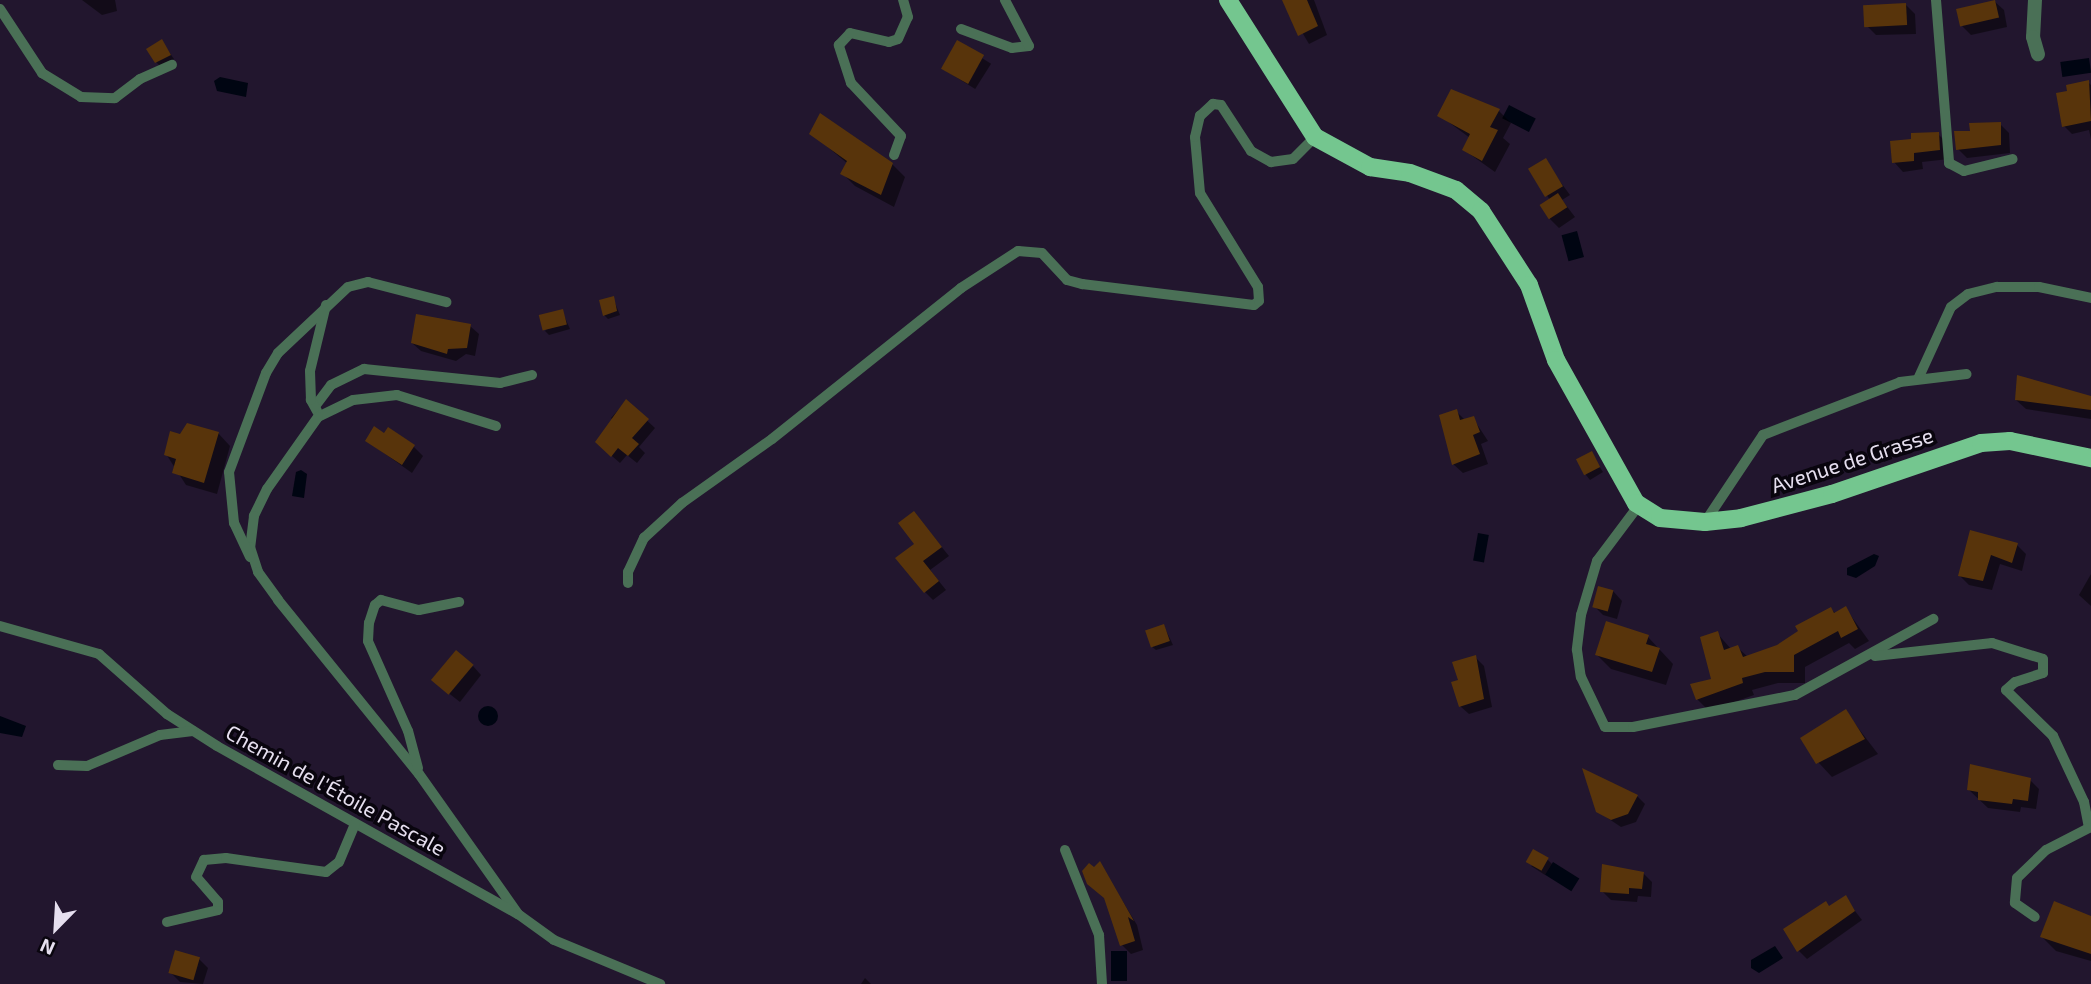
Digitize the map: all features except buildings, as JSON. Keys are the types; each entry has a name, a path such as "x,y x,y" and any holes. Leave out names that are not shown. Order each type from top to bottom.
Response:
{"main road":[{"path":"1228,0 1315,137 1370,167 1410,173 1456,190 1481,211 1529,285 1556,360 1639,505"},
{"name":"Avenue de Grasse","path":"1639,505 1660,518 1705,522 1741,518 1832,494 1981,443 2010,441 2091,458"}],"street":[{"path":"2035,0 2033,37 2038,54"}],"lane":[{"path":"894,155 901,136 851,83 839,45 850,33 889,42 898,39 908,17 903,0"},
{"path":"961,29 1012,48 1029,46 1029,39 1005,0"},
{"path":"1936,0 1950,163 1964,171 2013,159"},
{"path":"0,9 42,73 81,97 115,98 140,79 172,65"},
{"path":"628,583 628,572 643,538 682,503 772,439 961,288 1018,251 1042,253 1067,280 1082,284 1254,305 1259,301 1258,287 1200,193 1195,137 1200,116 1213,104 1220,106 1251,151 1271,162 1293,159 1315,137"},
{"path":"446,302 368,282 348,287 326,304 278,353 234,451 229,472 234,523 258,572 419,774 518,914"},
{"path":"1918,379 1951,307 1968,294 1997,287 2039,287 2091,299"},
{"path":"318,417 316,405 312,400 310,371 326,304"},
{"path":"316,405 331,385 364,369 500,383 532,374"},
{"path":"1705,522 1763,435 1810,414 1918,379 1967,374"},
{"path":"258,572 250,547 254,516 318,417 353,400 397,395 496,426"},
{"path":"1639,505 1597,561 1581,615 1577,650 1581,677 1605,727 1633,727 1795,695 1869,657 1933,619"},
{"path":"419,774 408,731 368,641 369,623 374,605 381,600 419,610 459,602"},
{"name":"Chemin de l'Étoile Pascale","path":"0,626 99,654 167,714 193,731 518,914 554,940 660,984"},
{"path":"1869,657 1992,643 2043,659 2043,673 2015,681 2006,690 2053,736 2084,802 2089,828 2046,850 2017,878 2015,902 2035,917"},
{"path":"58,765 88,766 160,735 193,731"},
{"path":"167,922 218,909 218,902 196,877 204,860 226,858 326,872 339,862 355,824"},
{"path":"1065,850 1099,935 1102,984"}],"shaded area":[{"path":"2089,58 2091,73 2062,77 2060,62"},
{"path":"220,77 248,83 246,97 217,91 214,81"},
{"path":"1509,105 1536,119 1529,132 1502,118"},
{"path":"1577,231 1584,257 1569,261 1562,235"},
{"path":"301,470 307,474 304,498 292,496 296,472"},
{"path":"1478,533 1489,535 1484,562 1473,561"},
{"path":"1874,554 1879,556 1875,566 1856,578 1847,575 1847,568"},
{"path":"488,706 495,709 498,716 495,723 488,726 481,723 478,716 481,709"},
{"path":"0,716 26,726 22,737 0,733"},
{"path":"1553,862 1579,878 1571,891 1545,875"},
{"path":"1775,946 1783,958 1759,973 1751,968 1751,960"},
{"path":"1111,951 1127,951 1127,981 1111,981"}]}
